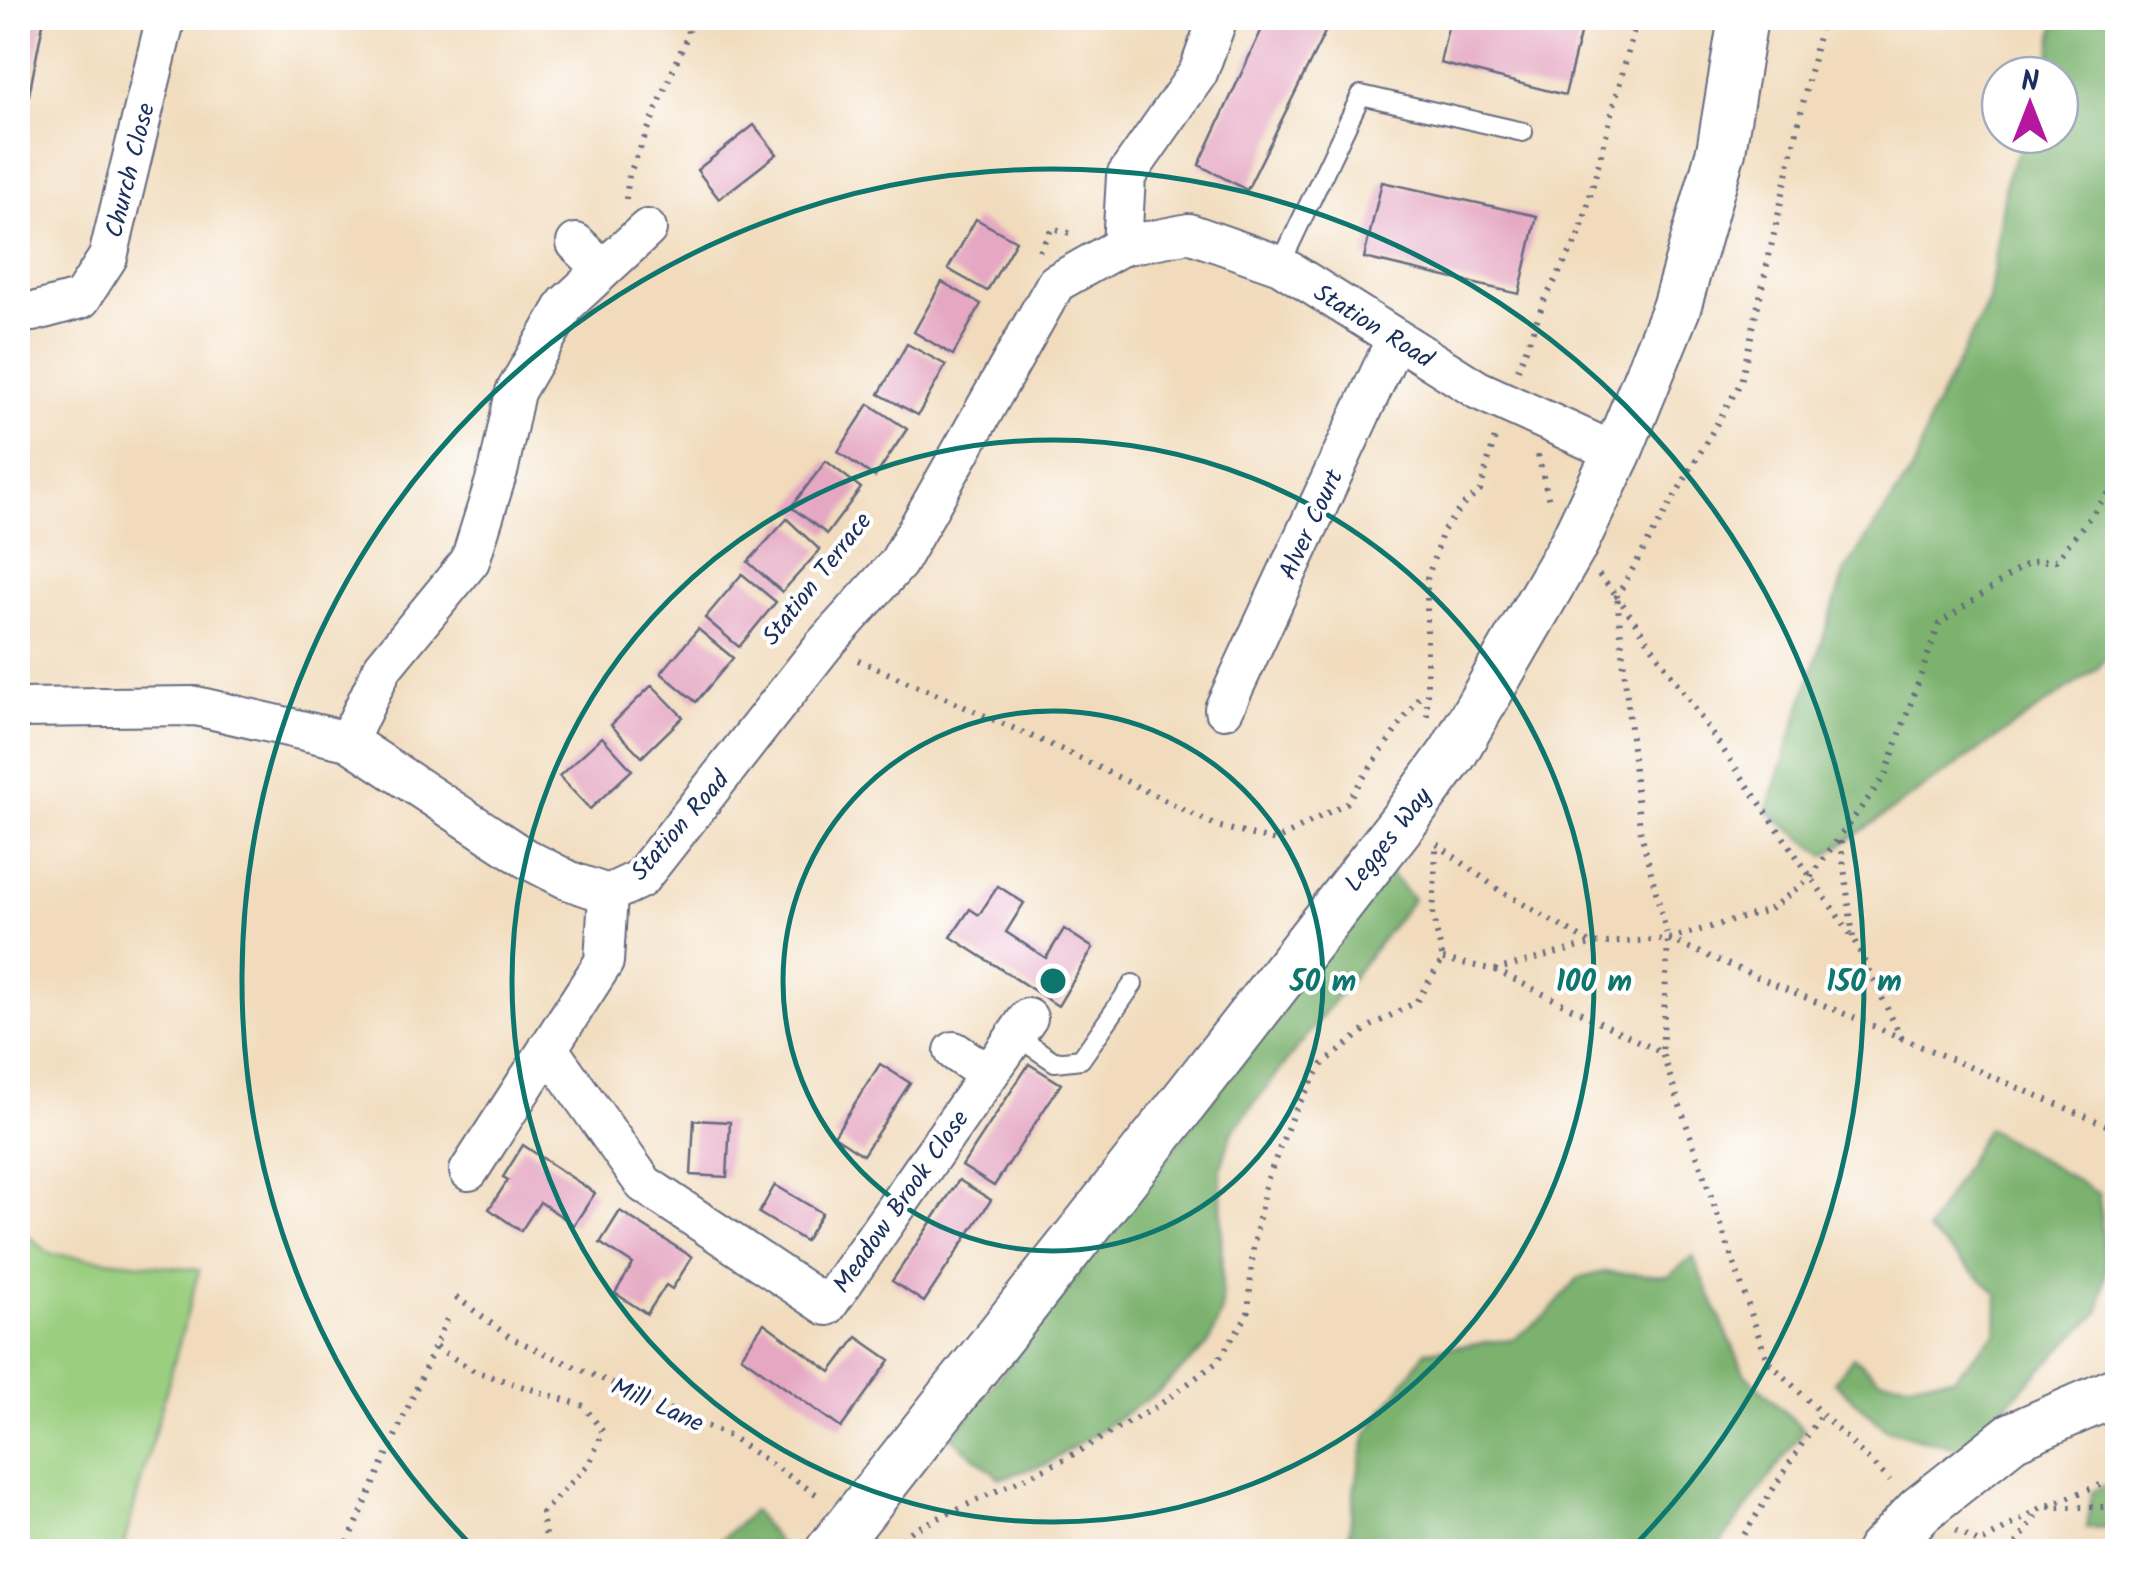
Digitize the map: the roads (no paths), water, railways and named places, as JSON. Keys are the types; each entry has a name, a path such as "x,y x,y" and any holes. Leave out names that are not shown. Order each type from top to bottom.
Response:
{"street":[{"path":"1122,246 1126,176 1198,73 1218,18"},
{"name":"Legges Way","path":"857,1541 1452,753 1573,545 1617,453 1676,308 1721,151 1743,18"},
{"name":"Church Close","path":"18,309 33,312 81,299 108,257 162,29"},
{"path":"348,742 383,667 470,561 499,468 515,392 566,304 599,255 647,230"},
{"name":"Station Road","path":"18,708 196,706 348,742 525,858 570,881 608,894 640,879 824,644 898,563 1056,283 1122,246 1190,233 1280,265 1478,390 1617,453"},
{"name":"Alver Court","path":"1224,709 1396,338"},
{"path":"468,1171 604,962 608,894"},
{"name":"Meadow Brook Close","path":"548,1048 644,1184 826,1306 1022,1027"},
{"path":"954,1051 988,1074"},
{"path":"1880,1552 1920,1510 2012,1437 2118,1392"}],"lane":[{"path":"1280,265 1361,95 1522,132"},
{"path":"1022,1027 1055,1062 1081,1058 1134,984"}]}
